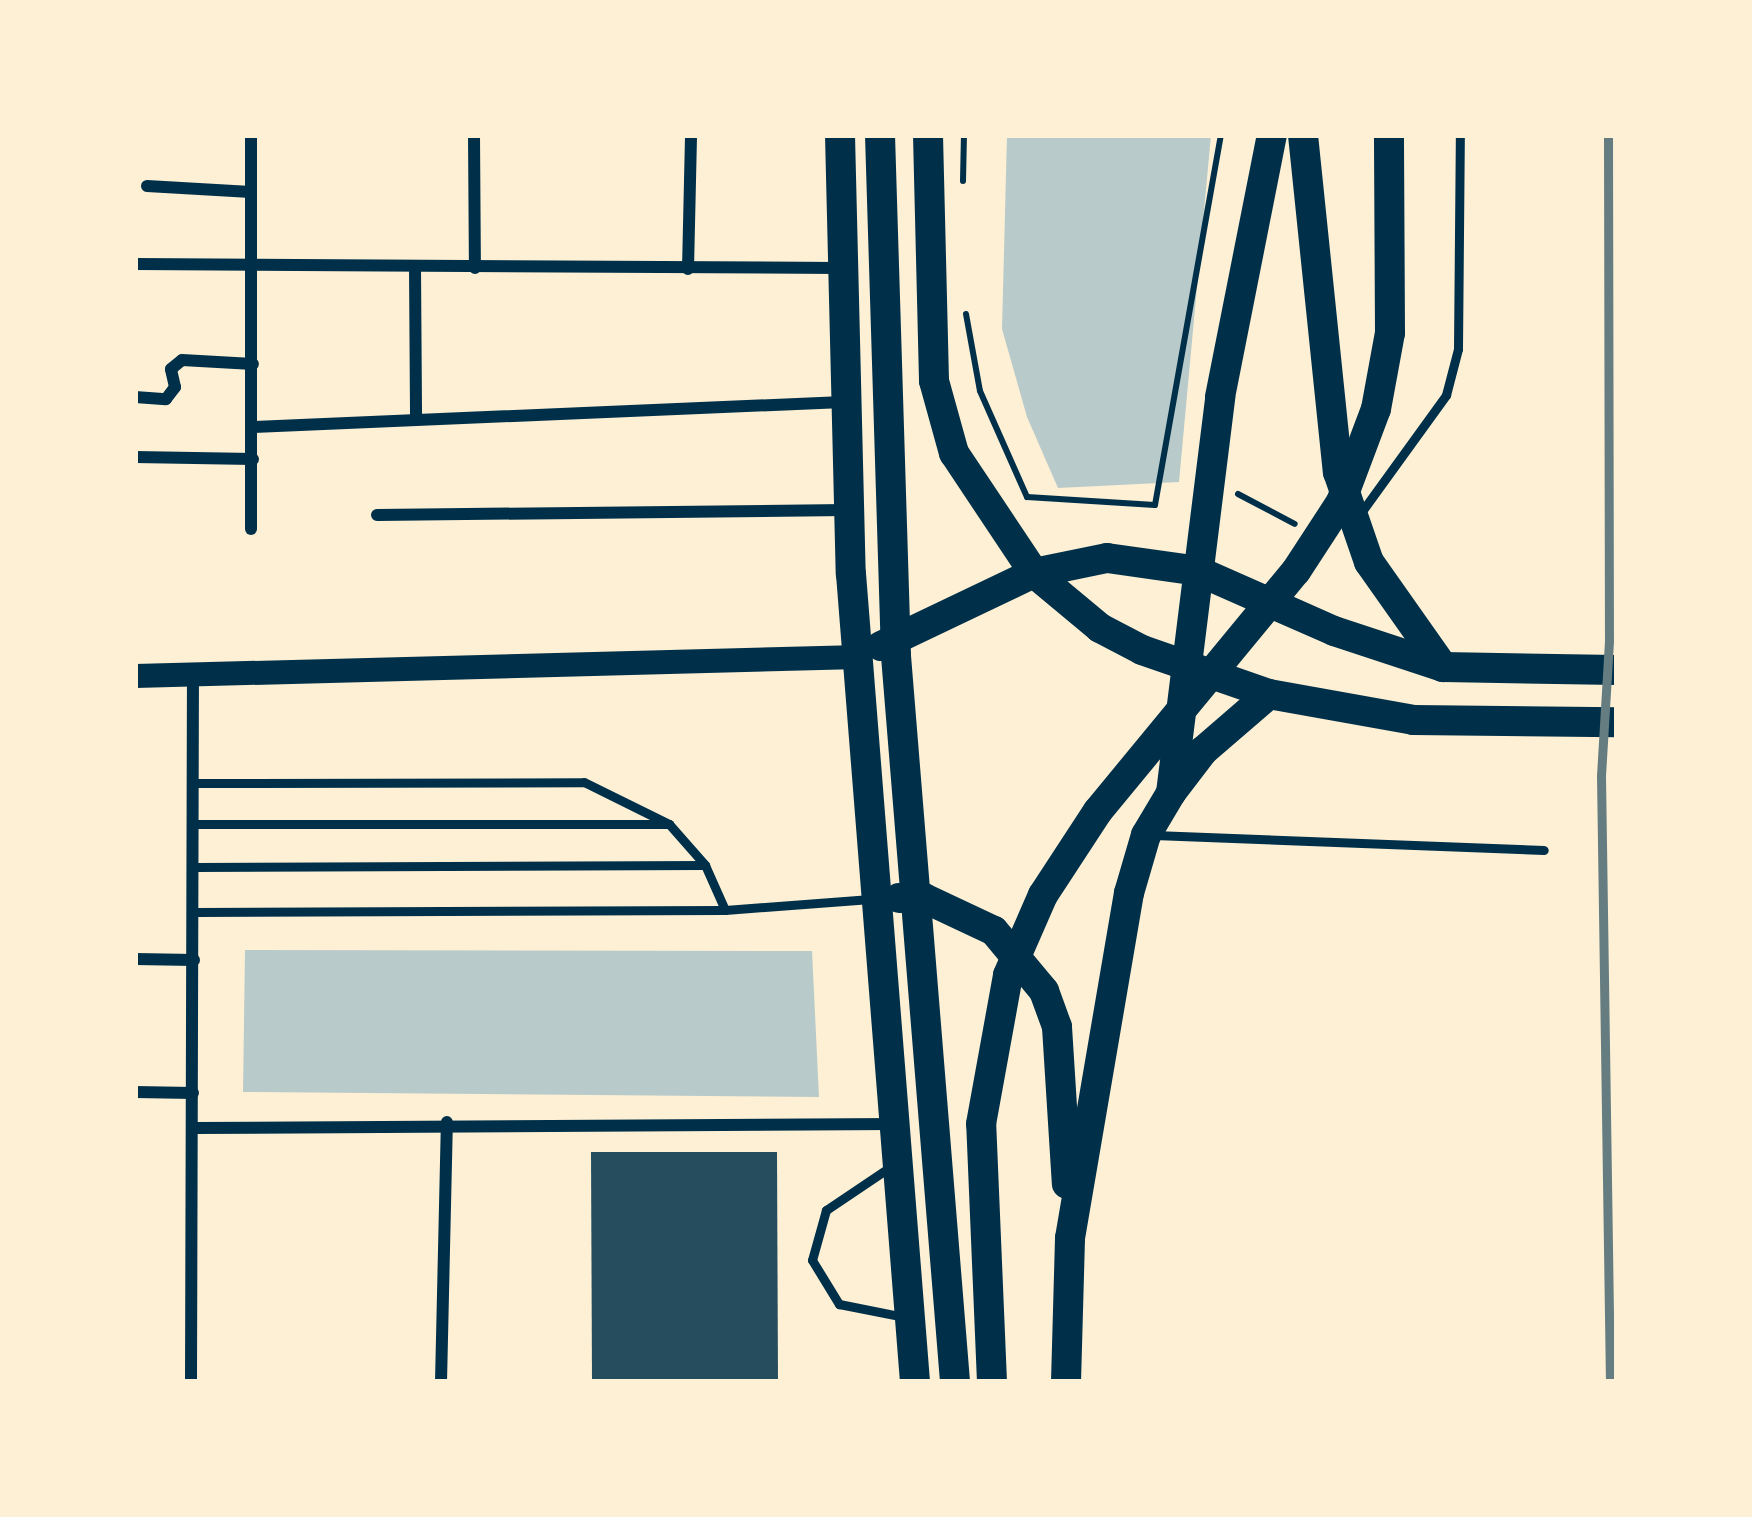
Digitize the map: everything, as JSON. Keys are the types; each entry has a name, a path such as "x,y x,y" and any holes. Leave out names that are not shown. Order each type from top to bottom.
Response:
{"main road":[{"path":"840,135 847,510 915,1382"},
{"path":"880,135 887,476 955,1382"},
{"path":"928,135 934,381 954,453 1034,573 1100,628 1185,667 1269,694 1413,720 1617,722"},
{"path":"1171,793 1220,397 1271,135"},
{"path":"1303,135 1328,422 1353,522 1390,600 1443,667"},
{"path":"992,1382 980,1124 1008,975 1069,853 1297,572 1350,481 1390,333 1389,135"},
{"path":"135,676 860,657 1034,573 1107,558 1198,572 1334,631 1443,667 1617,670"},
{"path":"1070,1238 1129,893 1146,835 1203,751 1269,694"},
{"path":"876,899 924,898 961,910 1022,958 1044,991 1057,1027 1070,1238 1066,1382"}],"street":[{"path":"251,135 251,529"},
{"path":"474,135 475,268"},
{"path":"688,269 691,135"},
{"path":"147,186 251,192"},
{"path":"135,264 841,268"},
{"path":"415,267 416,419"},
{"path":"135,397 166,399 175,387 171,369 182,360 253,364"},
{"path":"253,427 844,402"},
{"path":"135,457 253,459"},
{"path":"377,515 847,510"},
{"path":"191,1382 193,677"},
{"path":"135,959 194,960"},
{"path":"135,1092 193,1093"},
{"path":"193,1128 447,1122 895,1124"},
{"path":"441,1382 447,1122"}],"lane":[{"path":"1353,522 1446,395 1458,349 1460,135"},
{"path":"195,783 552,779 614,791 669,824 705,865 725,910"},
{"path":"195,824 669,824"},
{"path":"1146,835 1544,850"},
{"path":"195,867 705,865"},
{"path":"194,912 725,910 876,899"},
{"path":"898,1162 826,1210 812,1260 839,1304 910,1318"}],"path":[{"path":"962,196 964,135"},
{"path":"963,300 980,391 1027,497 1155,505 1221,135"}],"shaded area":[{"path":"1007,135 1211,135 1179,482 1058,488 1027,417 1002,329"},
{"path":"245,950 812,951 819,1097 243,1092"}],"building":[{"path":"591,1152 777,1152 778,1382 592,1382"}],"railway":[{"path":"1608,135 1609,641 1601,776 1610,1382"}]}
